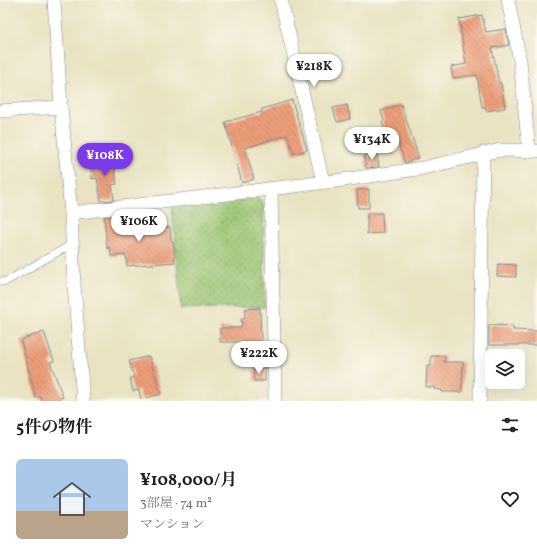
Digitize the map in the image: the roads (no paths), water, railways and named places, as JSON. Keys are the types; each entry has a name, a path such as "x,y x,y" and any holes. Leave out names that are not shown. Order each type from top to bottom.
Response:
{"street":[{"path":"54,0 61,108 71,213 83,401"},
{"path":"281,0 323,182"},
{"path":"71,213 323,182 423,168 500,150 533,151 520,61 508,0"},
{"path":"0,111 61,108"},
{"path":"480,401 483,153"},
{"path":"271,188 275,401"}],"lane":[{"path":"0,281 5,282 72,244"}]}
